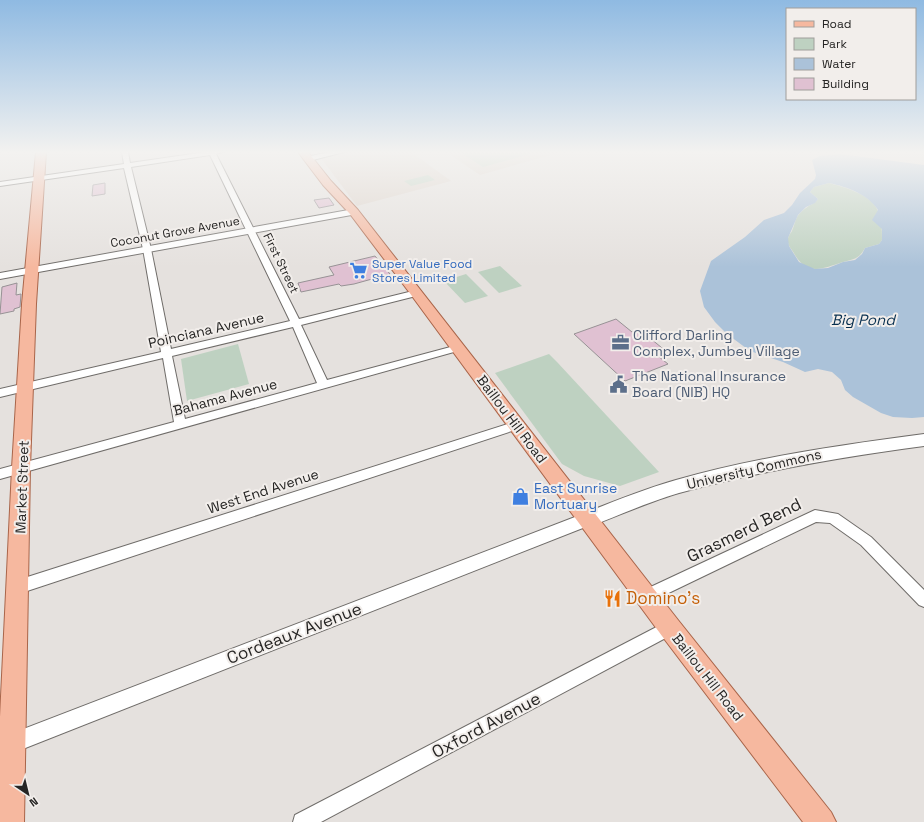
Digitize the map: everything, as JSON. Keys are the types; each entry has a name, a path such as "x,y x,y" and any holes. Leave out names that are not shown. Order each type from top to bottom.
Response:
{"main road":[{"name":"Market Street","path":"9,822 6,746 18,587 29,304 39,190"},
{"name":"Baillou Hill Road","path":"334,190 354,212 417,293 647,596 812,819"},
{"name":"University Commons","path":"588,519 676,487 760,466 846,450 924,440"}],"street":[{"path":"132,190 147,249 180,424"},
{"name":"First Street","path":"233,190 324,386"},
{"name":"Coconut Grove Avenue","path":"0,276 354,212"},
{"name":"Poinciana Avenue","path":"0,393 296,324 417,293"},
{"name":"Bahama Avenue","path":"0,474 458,348"},
{"name":"West End Avenue","path":"18,587 517,425"},
{"name":"Grasmerd Bend","path":"647,596 815,516 833,518 866,541 924,600"},
{"name":"Cordeaux Avenue","path":"6,746 588,519"},
{"name":"Oxford Avenue","path":"302,822 670,628"}],"shaded area":[{"path":"345,190 416,190 357,206"}],"green space":[{"path":"811,190 851,190 869,199 874,204 880,216 882,240 879,244 865,248 861,254 853,259 823,268 811,268 800,262 789,246 788,238 796,218 802,211 818,199 810,192"},
{"path":"500,266 522,286 499,293 478,272"},
{"path":"466,274 488,296 465,303 444,281"},
{"path":"238,344 249,384 187,401 181,359"},
{"path":"549,354 659,472 620,486 584,476 562,464 495,373"}],"water":[{"name":"Big Pond","path":"803,190 811,190 810,192 818,199 815,203 806,207 798,215 788,238 789,246 799,262 815,269 828,268 843,262 855,260 862,254 865,248 879,244 882,240 882,229 872,220 878,210 874,204 863,195 853,190 924,190 924,417 893,417 881,413 853,397 845,390 841,380 832,372 818,369 805,372 783,362 750,351 727,334 715,322 704,307 700,291 711,261 745,237 764,220 784,213 792,205"}],"building":[{"path":"93,190 105,190 105,194 92,196"},
{"path":"329,198 334,205 319,208 314,200"},
{"name":"Super Value Food Stores Limited","path":"375,256 390,274 354,284 341,286 339,284 301,292 298,283 334,275 329,267"},
{"path":"17,283 16,295 21,294 20,307 14,309 14,311 0,314 2,287"},
{"name":"Clifford Darling Complex, Jumbey Village","path":"616,319 632,332 640,330 667,352 658,356 668,364 625,381 574,334"}],"place":[{"name":"Super Value Food Stores Limited","path":"359,271"},
{"name":"Clifford Darling Complex, Jumbey Village","path":"620,343"},
{"name":"The National Insurance Board (NIB) HQ","path":"619,384"},
{"name":"East Sunrise Mortuary","path":"521,496"},
{"name":"Domino's","path":"613,598"}]}
